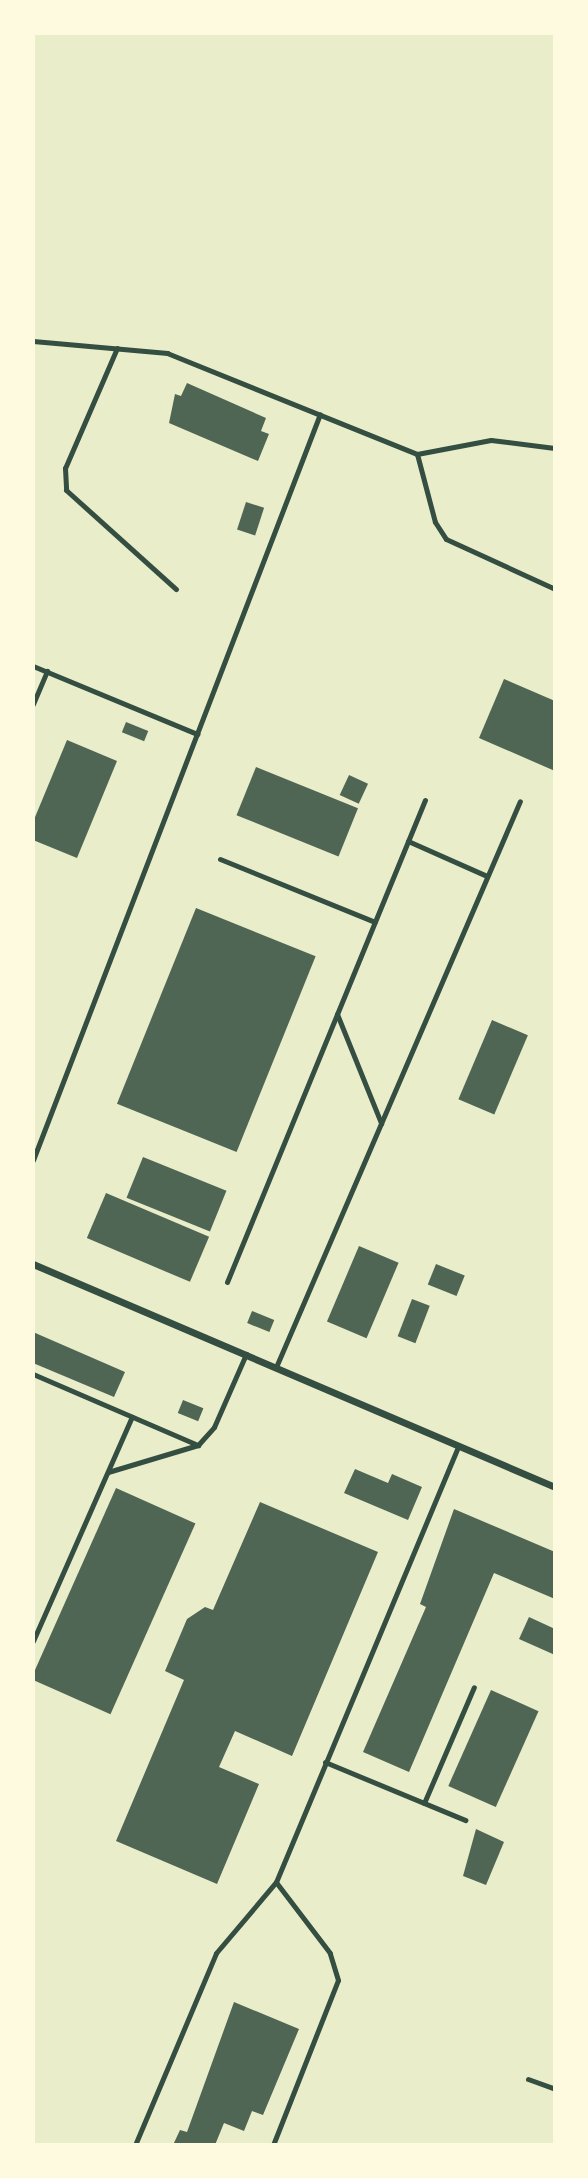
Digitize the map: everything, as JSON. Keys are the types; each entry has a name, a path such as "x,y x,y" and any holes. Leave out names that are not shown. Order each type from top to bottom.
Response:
{"street":[{"path":"33,1264 555,1487"}],"lane":[{"path":"33,341 167,353 417,454 491,440 555,448"},
{"path":"117,348 65,468 66,490 176,589"},
{"path":"33,1160 320,414"},
{"path":"417,454 435,522 446,539 555,589"},
{"path":"33,666 197,734"},
{"path":"33,704 47,671"},
{"path":"227,1282 425,800"},
{"path":"276,1367 520,801"},
{"path":"408,841 487,876"},
{"path":"220,859 375,922"},
{"path":"337,1014 381,1123"},
{"path":"108,1472 198,1444 214,1427 246,1354"},
{"path":"33,1374 198,1444"},
{"path":"33,1641 36,1629 132,1417"},
{"path":"135,2145 216,1953 275,1882 458,1446"},
{"path":"424,1803 474,1687"},
{"path":"326,1762 464,1820"},
{"path":"273,2145 338,1980 330,1953 275,1882"},
{"path":"528,2079 555,2090"}],"building":[{"path":"187,383 266,418 261,431 269,434 258,461 169,423 175,394 181,396"},
{"path":"246,502 264,508 255,535 237,530"},
{"path":"504,679 555,701 555,771 479,738"},
{"path":"126,722 148,731 144,741 122,732"},
{"path":"67,740 117,761 77,858 33,840 33,822"},
{"path":"256,767 358,808 339,856 237,815"},
{"path":"349,775 368,784 359,804 340,795"},
{"path":"196,908 316,956 237,1152 117,1104"},
{"path":"492,1020 528,1035 494,1114 458,1099"},
{"path":"143,1157 226,1191 210,1232 127,1198"},
{"path":"106,1193 209,1237 190,1282 87,1238"},
{"path":"359,1246 399,1263 367,1338 327,1321"},
{"path":"436,1264 465,1276 457,1296 428,1284"},
{"path":"412,1299 430,1306 415,1343 398,1336"},
{"path":"252,1311 274,1320 269,1332 247,1323"},
{"path":"33,1332 125,1372 114,1397 33,1363"},
{"path":"183,1400 203,1408 198,1421 178,1413"},
{"path":"355,1469 388,1483 392,1474 422,1487 408,1520 344,1493"},
{"path":"116,1488 195,1523 110,1714 33,1680 33,1674"},
{"path":"260,1502 378,1552 292,1756 235,1731 219,1767 259,1784 217,1884 116,1841 184,1680 165,1671 187,1619 205,1607 213,1610"},
{"path":"454,1509 555,1552 555,1599 494,1573 409,1772 363,1752 426,1607 420,1604"},
{"path":"529,1617 555,1629 555,1655 519,1639"},
{"path":"491,1690 539,1711 496,1807 448,1786"},
{"path":"476,1829 504,1842 486,1885 463,1876"},
{"path":"234,2002 299,2029 263,2115 252,2111 244,2131 224,2123 215,2145 173,2145 180,2130 187,2132"}]}
